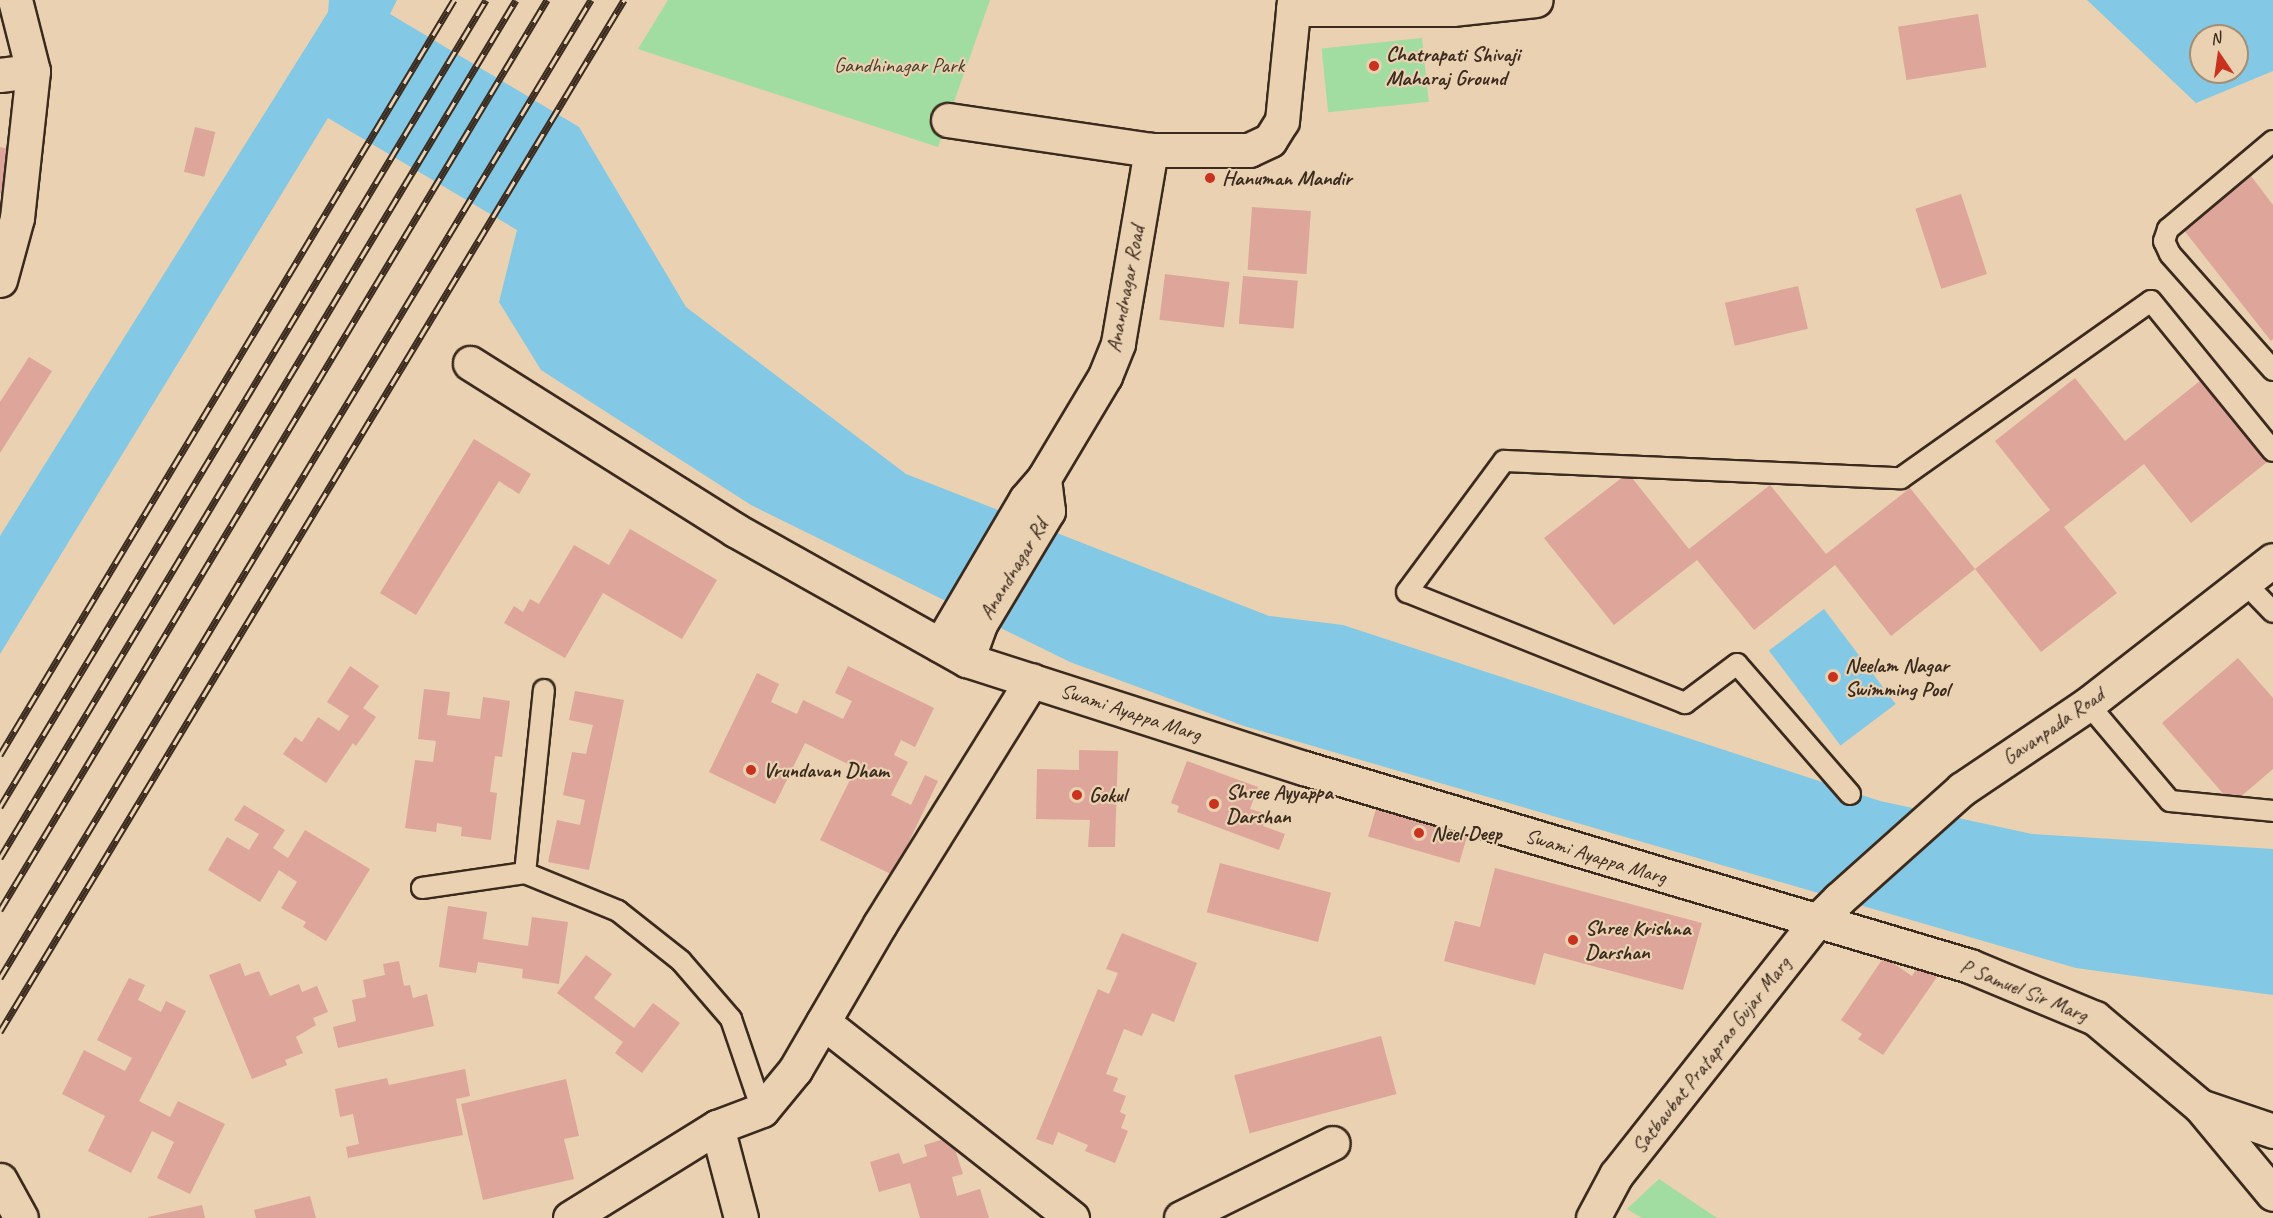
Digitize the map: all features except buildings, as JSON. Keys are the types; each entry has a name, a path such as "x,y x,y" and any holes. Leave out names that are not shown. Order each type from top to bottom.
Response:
{"street":[{"path":"0,280 17,218 33,71 15,0"},
{"path":"948,120 1151,150 1249,150 1270,140 1282,122 1294,5 1452,9 1536,0"},
{"path":"0,75 33,71"},
{"name":"Anandnagar Road","path":"1035,488 1105,376 1118,343 1151,150"},
{"name":"Swami Ayappa Marg","path":"470,363 735,530 953,652 1304,768 1816,922"},
{"name":"Anandnagar Rd","path":"953,652 970,618 1048,511 1035,488"},
{"name":"Gavanpada Road","path":"1839,899 1962,789 2088,704 2243,581 2273,560"},
{"path":"570,1218 717,1127 762,1110 795,1070 880,924 1032,680"},
{"name":"Satbaubat Prataprao Gujar Marg","path":"1593,1218 1617,1175 1816,922 1839,899"},
{"name":"P Samuel Sir Marg","path":"1816,922 1970,966 2095,1018 2200,1106 2273,1194"},
{"path":"823,1022 1072,1218"},
{"path":"2200,1106 2273,1131"},
{"path":"717,1127 741,1218"},
{"path":"1181,1218 1333,1143"},
{"path":"0,1180 21,1218"}],"lane":[{"path":"2273,141 2168,229 2164,241 2170,254 2273,370"},
{"path":"1850,794 1737,664 1685,703 1407,591 1504,461 1901,478 2151,301 2273,452"},
{"path":"2243,581 2273,612"},
{"path":"525,873 544,690"},
{"path":"2088,704 2170,801 2273,811"},
{"path":"422,888 525,873 618,911 681,961 731,1020 762,1110"}],"green space":[{"name":"Gandhinagar Park","path":"668,0 990,0 938,147 638,49"},
{"name":"Chatrapati Shivaji Maharaj Ground","path":"1422,38 1429,102 1328,112 1322,49"},
{"path":"1659,1179 1717,1218 1642,1218 1627,1209"}],"water":[{"path":"329,0 397,0 390,14 579,127 686,307 906,474 1269,616 1343,625 1880,801 2032,834 2273,849 2273,995 2076,968 1244,726 1070,662 751,505 541,370 499,302 517,230 328,118 0,654 0,536 328,12"},
{"path":"2087,0 2273,0 2273,71 2249,81 2249,24 2189,24 2189,84 2242,84 2196,103"},
{"name":"Neelam Nagar Swimming Pool","path":"1824,609 1896,704 1841,746 1769,651"}],"railway":[{"path":"0,755 454,0"},
{"path":"0,807 486,0"},
{"path":"0,858 516,0"},
{"path":"0,910 547,0"},
{"path":"0,978 591,0"},
{"path":"0,1032 624,0"}],"place":[{"name":"Chatrapati Shivaji Maharaj Ground","path":"1374,66"},
{"name":"Hanuman Mandir","path":"1210,178"},
{"name":"Neelam Nagar Swimming Pool","path":"1833,677"},
{"name":"Vrundavan Dham","path":"751,770"},
{"name":"Gokul","path":"1077,795"},
{"name":"Shree Ayyappa Darshan","path":"1214,804"},
{"name":"Neel Deep","path":"1419,833"},
{"name":"Shree Krishna Darshan","path":"1573,940"}]}
